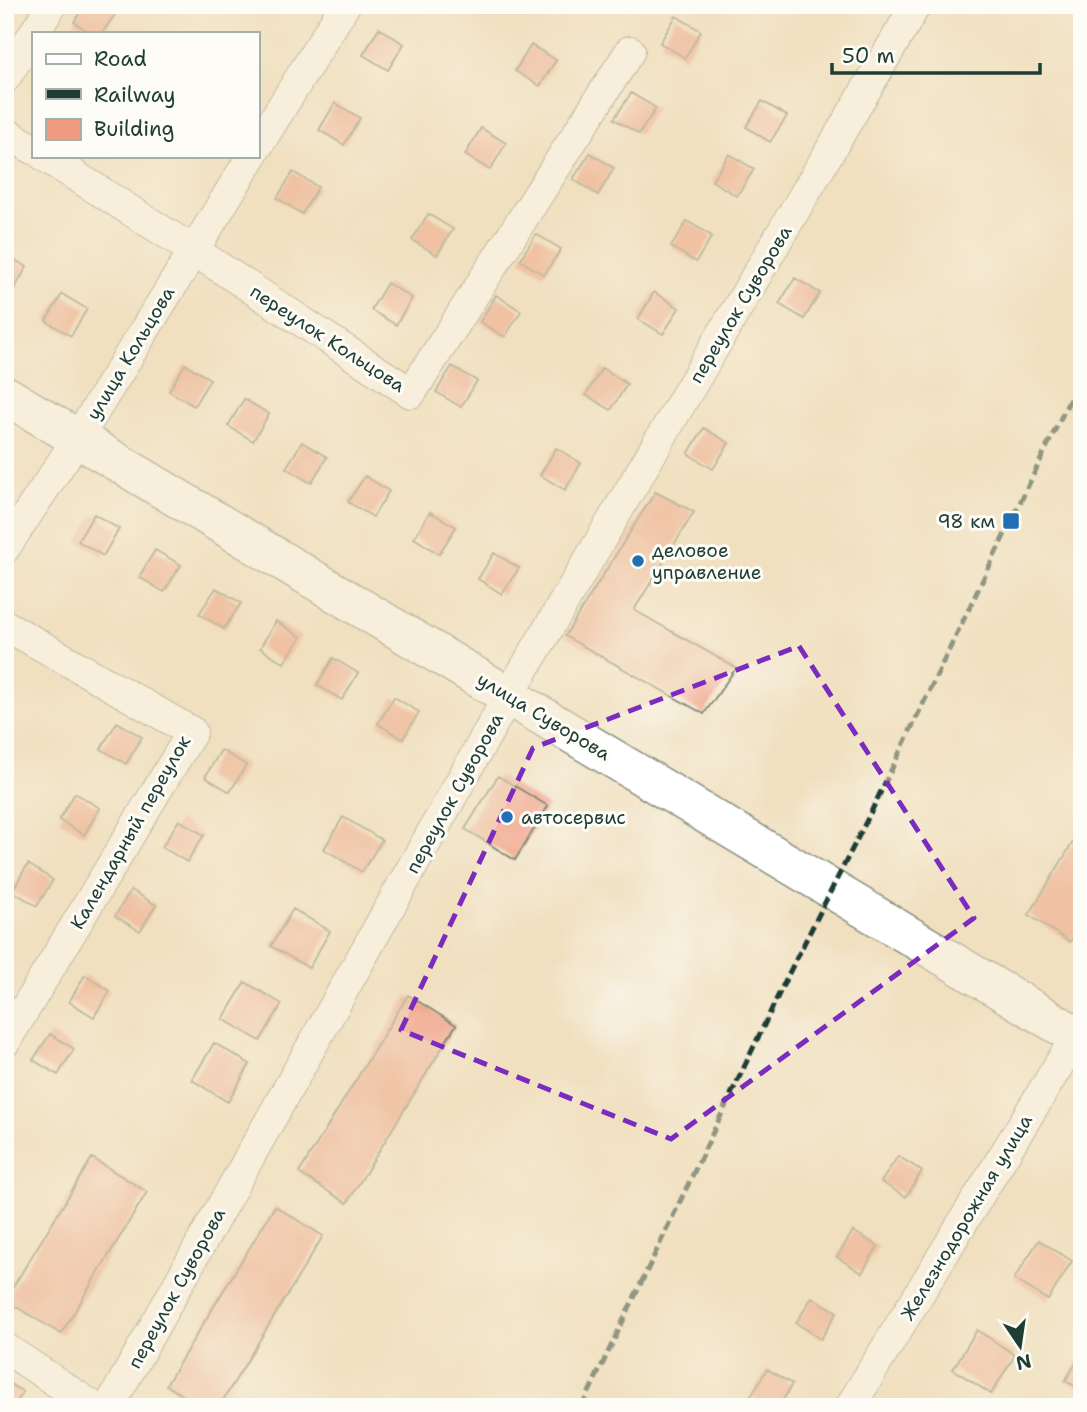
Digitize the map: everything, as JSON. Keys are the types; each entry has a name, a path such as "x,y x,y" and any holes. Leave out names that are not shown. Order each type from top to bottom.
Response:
{"main road":[{"name":"улица Суворова","path":"5,395 1080,1034"}],"street":[{"path":"35,32 52,5"},
{"path":"259,143 345,5"},
{"name":"переулок Суворова","path":"109,1407 509,695 916,5"},
{"path":"5,78 32,37"},
{"name":"переулок Кольцова","path":"47,158 411,393 630,51"},
{"path":"5,132 32,148"},
{"name":"улица Кольцова","path":"5,548 79,438 250,158"},
{"name":"Календарный переулок","path":"5,625 192,732 5,1042"},
{"name":"Железнодорожная улица","path":"850,1407 1080,1034"},
{"path":"5,1348 94,1407"}],"highlighted area":[{"path":"799,646 974,918 671,1139 401,1030 533,748"}],"building":[{"path":"85,5 105,5 116,13 103,32 89,32 74,22"},
{"path":"676,16 701,31 685,58 660,43"},
{"path":"379,28 404,44 388,70 363,55"},
{"path":"531,45 556,60 540,86 515,71"},
{"path":"631,93 656,108 639,134 614,119"},
{"path":"762,101 787,116 770,142 746,127"},
{"path":"335,103 360,118 344,145 319,130"},
{"path":"481,128 506,143 490,170 465,155"},
{"path":"590,153 614,168 598,195 573,179"},
{"path":"729,154 754,169 737,196 712,181"},
{"path":"293,172 318,187 302,214 277,198"},
{"path":"428,214 453,229 437,255 412,240"},
{"path":"687,221 712,236 696,262 671,247"},
{"path":"536,234 561,249 544,275 520,260"},
{"path":"5,254 27,267 11,294 5,290"},
{"path":"795,278 820,293 804,319 779,304"},
{"path":"387,283 412,298 396,325 371,310"},
{"path":"654,292 679,308 663,334 638,319"},
{"path":"62,294 87,309 71,336 46,321"},
{"path":"496,295 521,311 505,337 480,322"},
{"path":"185,364 210,379 194,406 169,391"},
{"path":"452,366 477,381 461,407 436,392"},
{"path":"602,368 627,384 611,410 586,395"},
{"path":"244,399 269,414 253,441 228,426"},
{"path":"704,428 729,443 713,469 688,454"},
{"path":"302,442 327,457 311,483 286,468"},
{"path":"556,448 581,463 565,490 540,475"},
{"path":"365,476 389,491 373,517 348,502"},
{"name":"деловое управление","path":"655,492 694,512 634,610 736,668 704,714 565,636"},
{"path":"430,512 456,527 439,554 414,538"},
{"path":"94,514 119,529 103,556 78,541"},
{"path":"155,550 181,565 164,592 139,577"},
{"path":"494,553 519,568 502,594 478,579"},
{"path":"216,588 241,603 224,629 199,614"},
{"path":"276,621 301,637 284,663 260,648"},
{"path":"333,658 358,673 342,700 317,685"},
{"path":"394,697 419,712 403,739 378,724"},
{"path":"117,722 142,737 126,764 101,749"},
{"path":"221,750 246,765 230,792 205,777"},
{"name":"автосервис","path":"498,776 548,806 515,860 465,829"},
{"path":"75,793 100,808 84,835 59,820"},
{"path":"343,817 382,840 362,872 324,849"},
{"path":"179,820 204,835 187,862 162,847"},
{"path":"1073,842 1082,847 1082,922 1070,942 1029,915"},
{"path":"28,864 53,880 37,906 12,891"},
{"path":"131,890 156,905 140,931 115,916"},
{"path":"293,909 330,931 309,968 271,946"},
{"path":"85,975 110,991 94,1017 69,1002"},
{"path":"245,982 282,1004 260,1041 223,1019"},
{"path":"408,995 456,1025 347,1203 299,1173"},
{"path":"50,1034 74,1049 58,1075 33,1060"},
{"path":"214,1043 250,1064 228,1102 192,1080"},
{"path":"898,1156 922,1171 906,1197 881,1182"},
{"path":"92,1158 147,1192 61,1334 5,1300"},
{"path":"275,1206 323,1236 219,1407 202,1407 166,1385"},
{"path":"853,1231 878,1246 862,1273 837,1257"},
{"path":"1039,1240 1072,1261 1048,1300 1014,1279"},
{"path":"812,1297 837,1312 821,1339 796,1323"},
{"path":"977,1330 1015,1355 991,1394 953,1369"},
{"path":"1082,1354 1082,1389 1065,1381"},
{"path":"767,1369 792,1384 779,1407 769,1407 751,1396"},
{"path":"5,1381 23,1392 14,1407 5,1407"}],"railway":[{"path":"582,1407 787,977 870,814 1082,374"}],"place":[{"name":"98 км","path":"1011,521"},
{"name":"деловое управление","path":"638,561"},
{"name":"автосервис","path":"507,817"}]}
